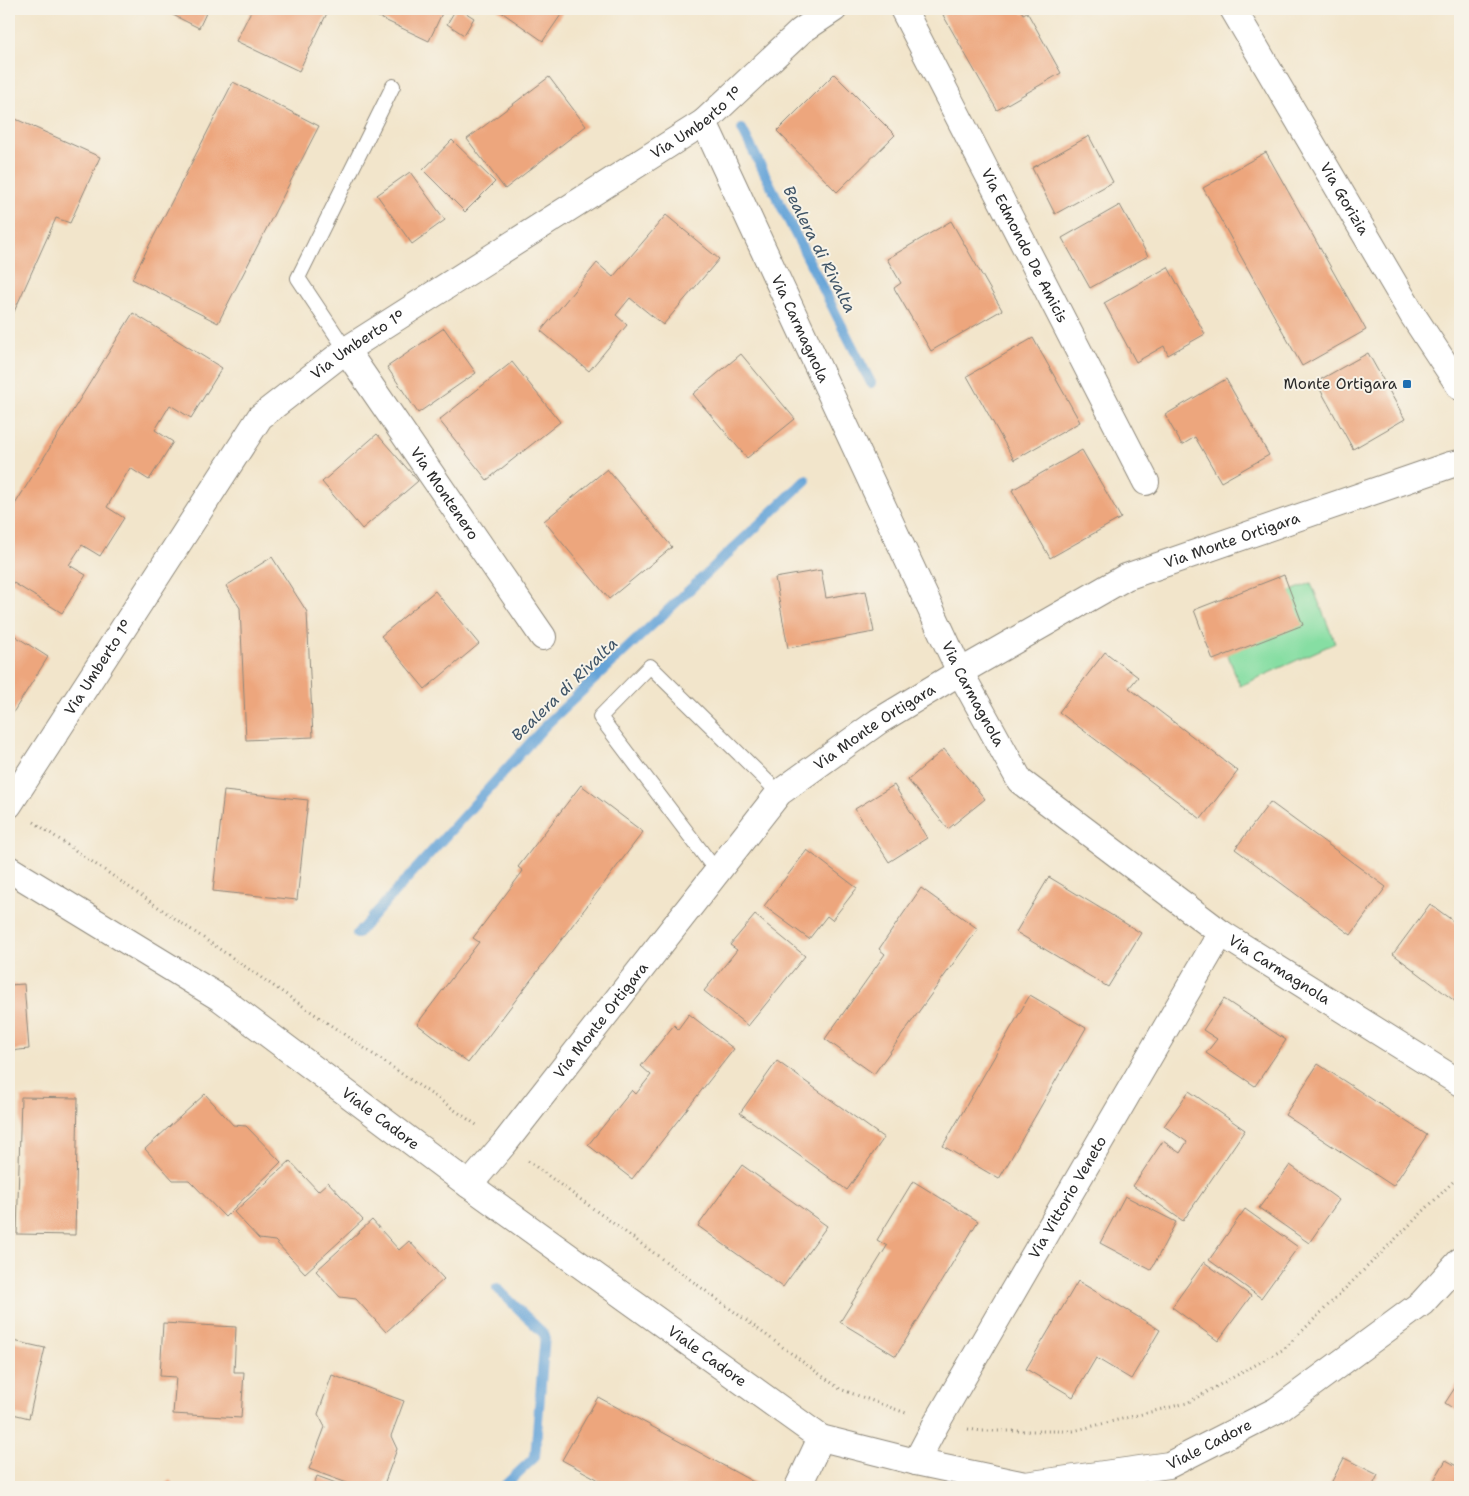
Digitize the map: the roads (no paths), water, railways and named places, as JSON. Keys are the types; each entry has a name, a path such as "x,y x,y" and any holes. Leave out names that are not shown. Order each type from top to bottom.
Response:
{"street":[{"name":"Via Umberto 1°","path":"9,805 260,417 346,350 704,122 800,31 834,9"},
{"name":"Via Edmondo De Amicis","path":"903,9 1146,482"},
{"name":"Via Gorizia","path":"1233,9 1412,314 1460,387"},
{"name":"Via Carmagnola","path":"704,122 960,672 1020,781 1222,933 1460,1083"},
{"name":"Via Montenero","path":"346,350 543,637"},
{"name":"Via Monte Ortigara","path":"469,1185 504,1144 779,793 879,721 960,672 1126,577 1440,468 1460,463"},
{"name":"Viale Cadore","path":"9,869 220,998 469,1185 821,1438 916,1462 1025,1485 1169,1476 1277,1410 1422,1303 1460,1261"},
{"name":"Via Vittorio Veneto","path":"916,1462 936,1424 1222,933"},
{"path":"798,1487 821,1438"}],"lane":[{"path":"346,350 298,278 393,86"},
{"path":"717,872 600,717 650,666 779,793"}],"waterway":[{"name":"Bealera di Rivalta","path":"742,129 871,383"},
{"name":"Bealera di Rivalta","path":"357,934 547,724 806,480"},
{"name":"Bealera di Rivalta","path":"497,1288 545,1335 535,1457 503,1487"}],"place":[{"name":"Monte Ortigara","path":"1407,384"}]}
